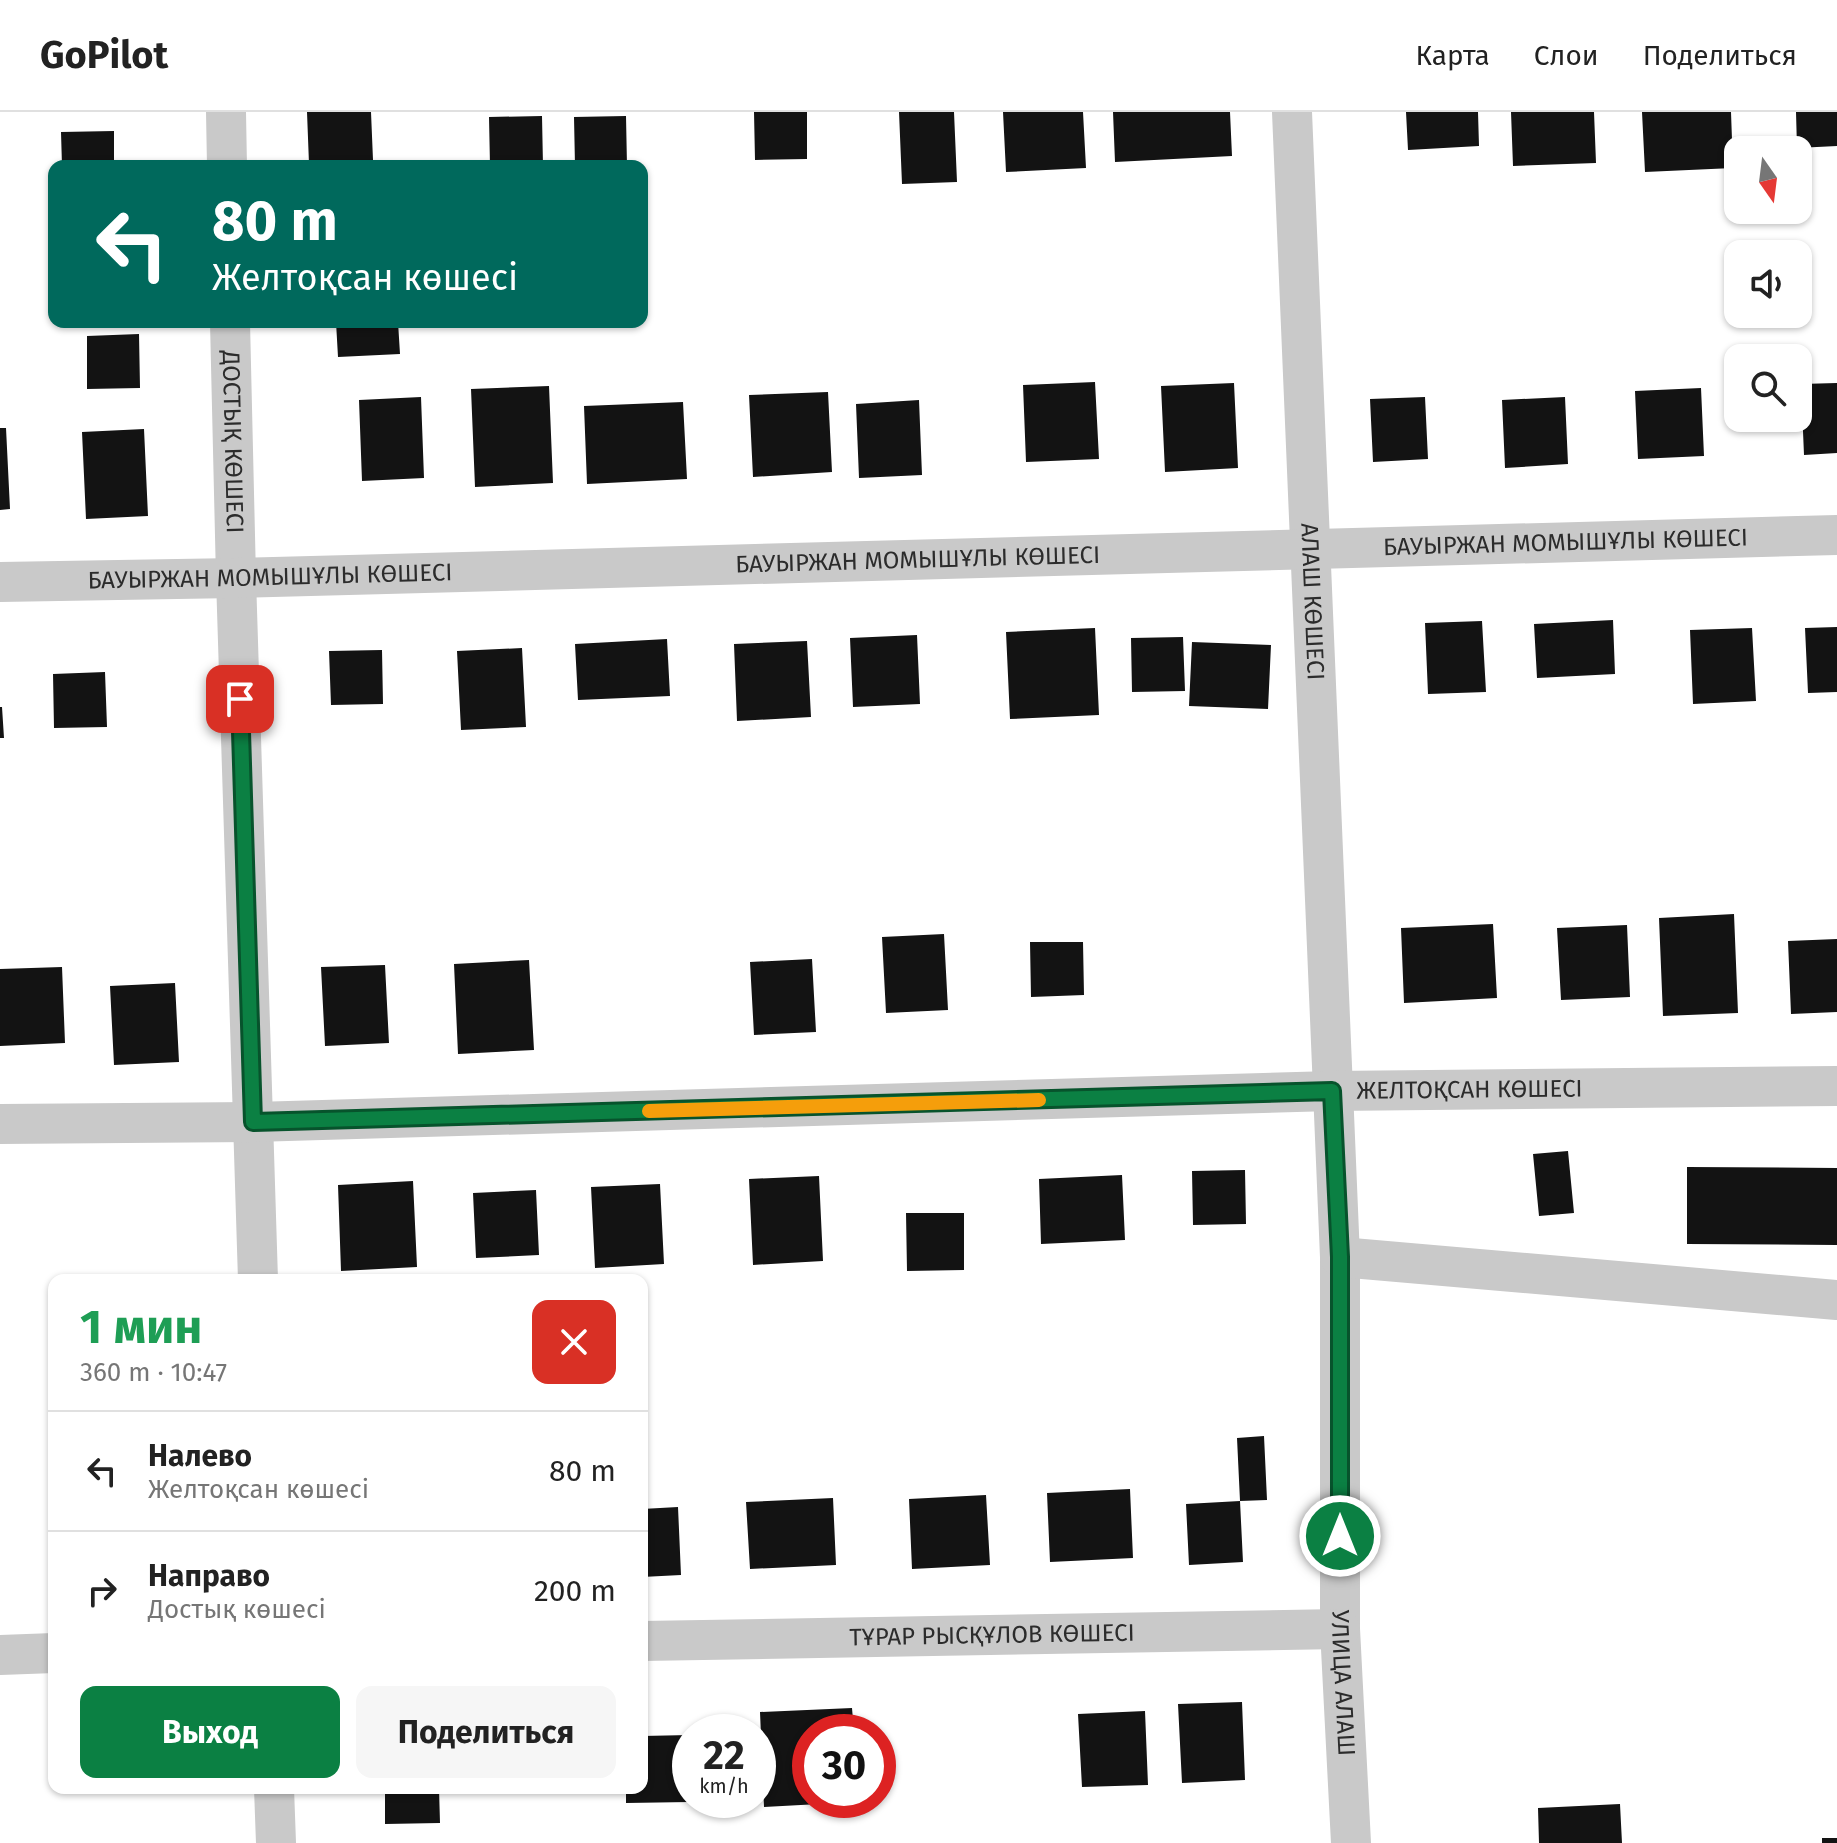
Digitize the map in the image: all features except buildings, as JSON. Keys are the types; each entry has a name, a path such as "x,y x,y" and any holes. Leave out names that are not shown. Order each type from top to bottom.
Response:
{"street":[{"path":"226,112 227,160"},
{"name":"АЛАШ КӨШЕСІ","path":"1292,112 1332,1091"},
{"name":"ДОСТЫҚ КӨШЕСІ","path":"230,328 258,1274"},
{"name":"БАУЫРЖАН МОМЫШҰЛЫ КӨШЕСІ","path":"0,582 1837,535"},
{"name":"ЖЕЛТОҚСАН КӨШЕСІ","path":"0,1124 253,1122 1332,1091 1837,1086"},
{"name":"УЛИЦА АЛАШ","path":"1332,1091 1340,1257 1340,1629 1351,1843"},
{"path":"1340,1257 1837,1300"},
{"name":"ТҰРАР РЫСҚҰЛОВ КӨШЕСІ","path":"648,1641 1340,1629"},
{"path":"0,1655 48,1653"},
{"path":"274,1794 276,1843"}],"slow traffic":[{"path":"649,1111 1039,1100"}],"route":[{"path":"240,699 253,1122 1332,1091 1340,1257 1340,1536"}]}
